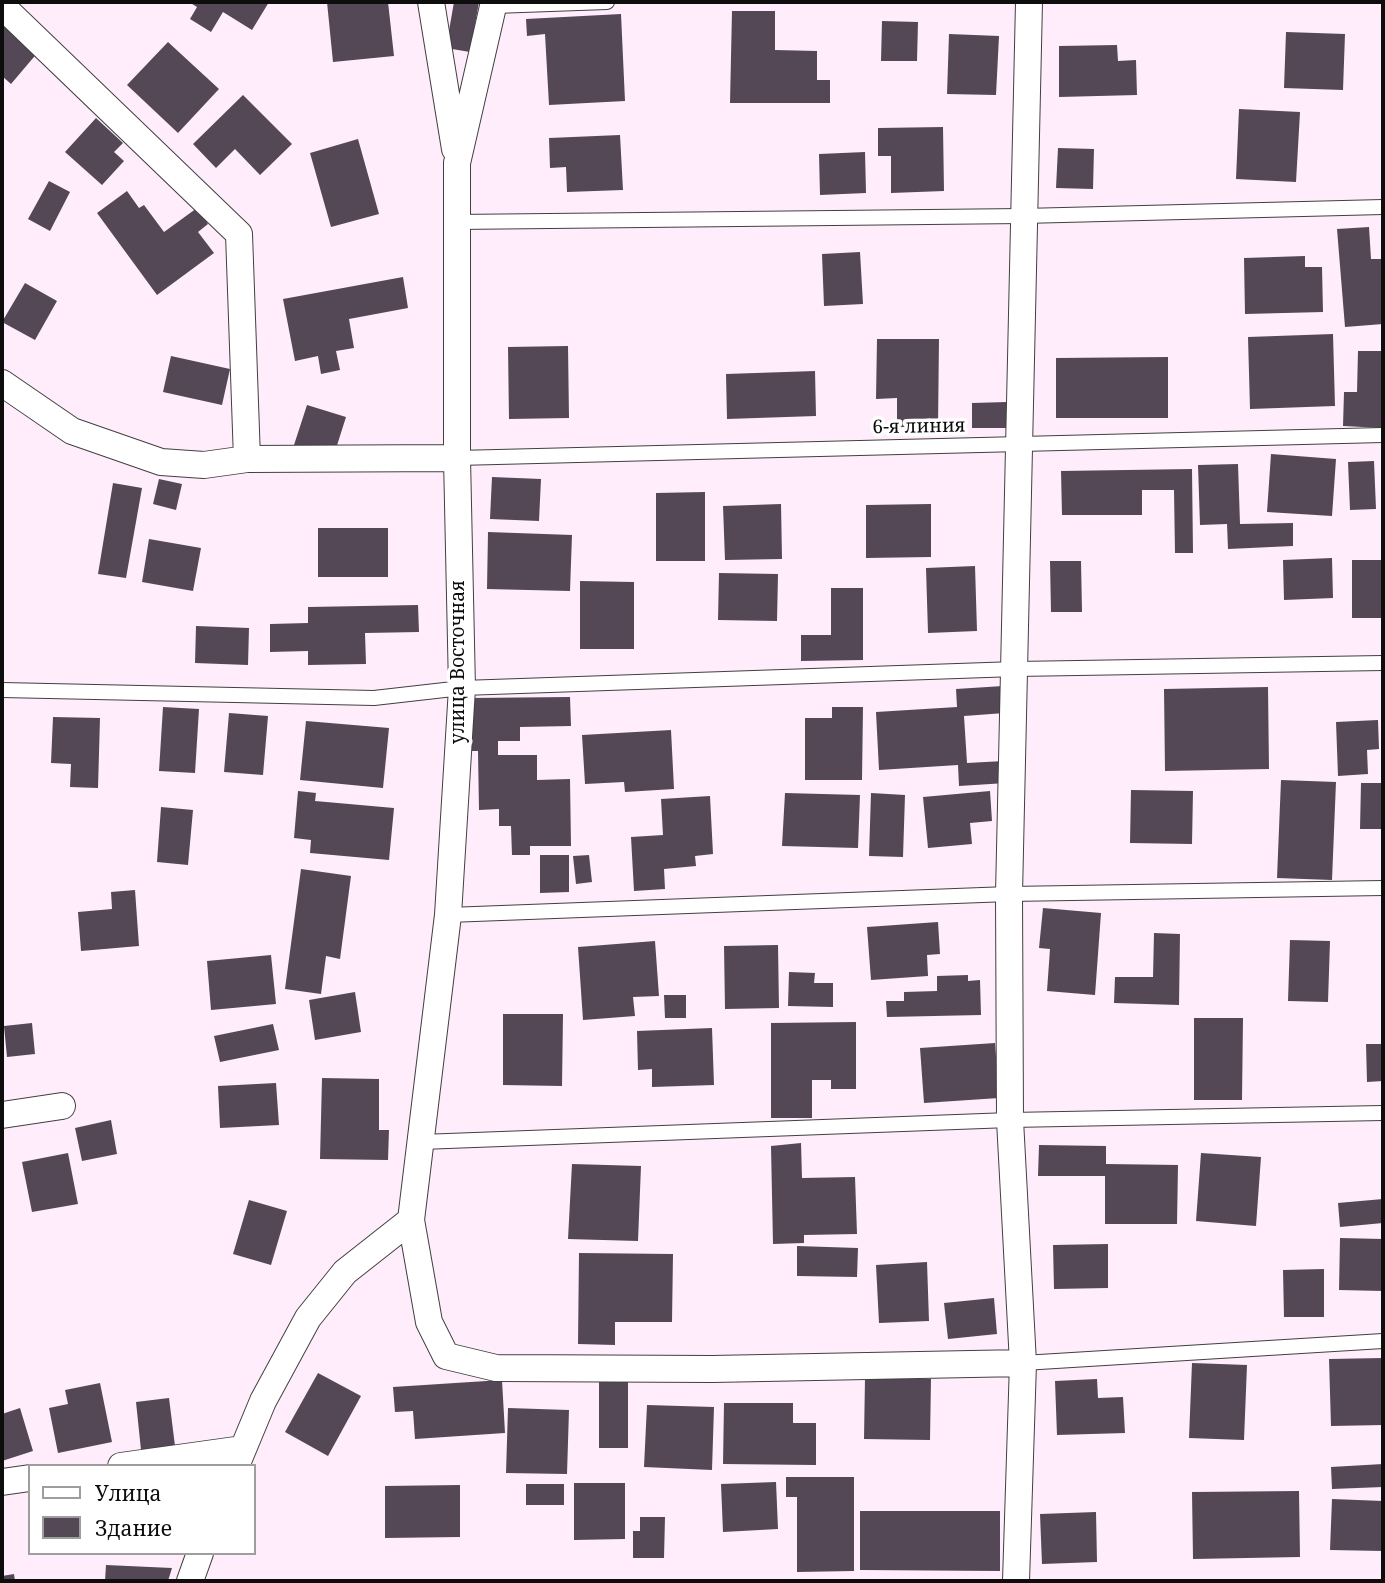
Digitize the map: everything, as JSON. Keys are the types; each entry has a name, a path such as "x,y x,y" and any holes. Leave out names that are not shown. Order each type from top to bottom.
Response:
{"street":[{"path":"431,2 457,163"},
{"path":"1016,1581 1023,1363 1010,1119 1009,894 1029,2"},
{"name":"улица Восточная","path":"494,4 457,163 457,458 462,688 448,915 411,1220 429,1322 446,1356 496,1368 712,1369 1023,1363"},
{"path":"2,6 239,234 247,460"},
{"path":"2,383 72,431 161,462 204,465 247,460 457,458"},
{"path":"2,1115 62,1106"},
{"path":"147,1464 239,1457 263,1401 308,1318 345,1272 411,1220"},
{"path":"2,1482 28,1478"},
{"path":"190,1581 199,1555"}],"lane":[{"path":"494,4 607,2"},
{"path":"455,222 1023,216 1383,207"},
{"name":"6-я линия","path":"457,458 1383,435"},
{"path":"2,690 374,698 462,688 1016,669 1383,663"},
{"path":"448,915 1009,894 1383,888"},
{"path":"421,1142 1010,1119 1383,1113"},
{"path":"1023,1363 1383,1341"}],"building":[{"path":"189,2 269,2 252,30 223,12 211,32 190,19 197,7"},
{"path":"327,2 388,2 394,56 333,62"},
{"path":"454,2 479,2 470,52 446,48"},
{"path":"732,11 775,11 775,50 817,51 817,80 830,80 830,103 730,103"},
{"path":"621,14 625,101 549,105 545,34 527,36 526,19"},
{"path":"2,20 39,51 11,84 2,76"},
{"path":"882,21 918,22 917,61 881,61"},
{"path":"1286,32 1345,34 1343,90 1284,88"},
{"path":"949,34 999,36 996,95 947,94"},
{"path":"168,42 219,89 178,133 127,85"},
{"path":"1117,45 1118,61 1136,60 1137,95 1059,97 1059,46"},
{"path":"243,95 292,144 260,175 235,149 216,168 193,144"},
{"path":"1239,109 1300,112 1296,182 1236,179"},
{"path":"96,118 123,143 114,152 124,161 102,185 65,152"},
{"path":"943,127 944,191 891,193 891,156 878,156 878,128"},
{"path":"620,135 623,190 567,192 566,167 550,168 549,138"},
{"path":"358,139 379,214 331,227 310,153"},
{"path":"1058,148 1094,149 1093,189 1056,188"},
{"path":"865,152 866,193 820,195 819,154"},
{"path":"49,181 70,192 50,231 28,219"},
{"path":"127,191 139,208 144,205 164,232 197,208 208,224 198,232 214,253 157,295 97,213"},
{"path":"1369,227 1371,259 1383,259 1383,324 1345,327 1337,229"},
{"path":"860,252 863,304 824,306 822,254"},
{"path":"1305,256 1305,267 1322,267 1323,312 1245,314 1244,258"},
{"path":"403,277 408,308 349,319 354,348 336,351 340,370 321,374 318,356 295,361 283,299"},
{"path":"25,283 57,301 35,340 2,322"},
{"path":"1333,334 1335,406 1250,409 1248,337"},
{"path":"877,339 939,339 938,427 897,427 897,398 876,399"},
{"path":"568,346 569,418 509,419 508,347"},
{"path":"1358,351 1383,351 1383,428 1343,426 1344,392 1357,392"},
{"path":"171,356 230,369 222,405 163,392"},
{"path":"1168,357 1168,418 1056,418 1056,358"},
{"path":"815,371 816,416 727,419 726,374"},
{"path":"1007,402 1007,428 972,428 972,403"},
{"path":"307,405 346,417 333,458 294,445"},
{"path":"1271,454 1336,459 1332,516 1267,512"},
{"path":"1374,461 1376,509 1350,510 1348,462"},
{"path":"1238,464 1240,524 1293,523 1293,546 1228,549 1227,524 1200,525 1198,465"},
{"path":"1192,469 1193,553 1175,553 1174,490 1142,490 1142,515 1062,515 1061,471"},
{"path":"492,477 541,479 539,521 490,519"},
{"path":"159,479 182,484 176,510 153,504"},
{"path":"113,483 142,488 126,578 98,574"},
{"path":"705,492 705,561 656,561 656,493"},
{"path":"781,504 782,559 725,560 723,506"},
{"path":"931,504 931,557 866,558 866,505"},
{"path":"318,528 388,528 388,577 318,577"},
{"path":"488,532 572,535 570,591 487,589"},
{"path":"149,539 201,548 193,591 142,582"},
{"path":"1332,558 1333,598 1284,600 1283,560"},
{"path":"1352,560 1383,560 1383,618 1352,618"},
{"path":"1050,561 1081,561 1082,612 1051,612"},
{"path":"975,566 977,631 928,633 926,568"},
{"path":"719,573 778,574 777,621 718,620"},
{"path":"580,581 634,582 634,649 580,649"},
{"path":"831,588 863,588 863,660 801,661 801,635 831,635"},
{"path":"418,605 419,632 365,633 366,664 308,665 308,651 270,652 270,624 308,623 308,607"},
{"path":"196,626 249,628 248,665 195,663"},
{"path":"1003,686 1005,713 964,716 967,763 1004,761 1006,783 959,786 958,765 879,770 876,712 957,707 956,689"},
{"path":"1268,687 1269,769 1165,771 1164,689"},
{"path":"570,697 571,726 520,727 520,741 498,741 498,755 537,755 537,780 570,779 571,846 530,846 530,855 512,855 511,826 499,826 499,809 479,810 478,751 472,751 471,698"},
{"path":"163,707 199,709 195,773 159,771"},
{"path":"832,707 863,707 862,780 805,780 805,718 832,718"},
{"path":"229,713 268,716 263,775 224,772"},
{"path":"53,717 100,718 98,788 70,787 71,764 51,763"},
{"path":"1378,720 1379,749 1367,750 1368,774 1338,776 1336,722"},
{"path":"306,721 389,728 383,788 300,780"},
{"path":"671,730 674,789 625,792 624,782 585,784 582,735"},
{"path":"1281,780 1336,782 1332,880 1277,878"},
{"path":"1361,783 1383,783 1383,829 1360,829"},
{"path":"1131,790 1193,791 1192,844 1130,843"},
{"path":"298,791 316,793 315,801 394,808 389,860 310,853 311,840 294,838"},
{"path":"990,791 992,821 970,823 972,844 928,848 923,797"},
{"path":"785,793 860,795 858,848 782,846"},
{"path":"871,793 905,795 903,857 869,856"},
{"path":"710,796 713,854 695,856 696,866 664,869 665,889 634,891 631,837 663,835 661,799"},
{"path":"161,807 193,810 188,865 157,862"},
{"path":"540,855 569,855 569,892 540,893"},
{"path":"589,855 592,882 576,884 573,856"},
{"path":"301,869 351,876 340,959 326,956 321,994 285,989"},
{"path":"135,890 139,946 81,951 78,912 112,909 111,892"},
{"path":"1043,908 1101,913 1095,995 1047,991 1050,949 1039,948"},
{"path":"938,922 940,954 927,955 928,976 871,980 867,927"},
{"path":"1154,933 1180,934 1179,1005 1114,1003 1115,977 1153,977"},
{"path":"1290,940 1330,941 1328,1002 1288,1001"},
{"path":"655,941 659,996 633,997 635,1016 583,1020 578,947"},
{"path":"778,945 779,1008 725,1009 724,946"},
{"path":"271,955 276,1004 211,1010 207,961"},
{"path":"789,972 815,973 814,983 833,983 833,1007 788,1006"},
{"path":"968,975 968,981 980,980 981,1015 887,1017 886,1001 904,1001 904,992 937,991 937,976"},
{"path":"355,992 361,1032 315,1040 309,1000"},
{"path":"664,995 686,995 686,1018 665,1018"},
{"path":"503,1014 563,1014 562,1086 503,1085"},
{"path":"1194,1018 1243,1018 1242,1100 1194,1100"},
{"path":"856,1022 856,1089 831,1089 831,1080 812,1080 812,1118 771,1118 771,1023"},
{"path":"32,1023 35,1054 7,1057 4,1026"},
{"path":"273,1024 279,1050 220,1062 214,1036"},
{"path":"712,1028 714,1085 652,1087 652,1069 638,1070 637,1031"},
{"path":"995,1043 999,1098 924,1103 920,1048"},
{"path":"1366,1044 1383,1044 1383,1081 1367,1082"},
{"path":"322,1078 379,1079 379,1130 389,1130 388,1160 320,1159"},
{"path":"276,1083 279,1125 220,1128 218,1086"},
{"path":"111,1120 117,1154 82,1161 75,1128"},
{"path":"801,1143 802,1178 855,1177 857,1234 804,1235 804,1243 773,1244 771,1146"},
{"path":"1039,1145 1106,1146 1106,1164 1178,1165 1177,1224 1105,1224 1105,1176 1038,1176"},
{"path":"68,1153 78,1204 32,1212 22,1162"},
{"path":"1201,1153 1261,1157 1256,1226 1196,1221"},
{"path":"572,1164 641,1166 638,1241 568,1239"},
{"path":"1383,1199 1383,1223 1340,1227 1338,1203"},
{"path":"249,1200 287,1211 271,1265 233,1254"},
{"path":"1340,1238 1383,1239 1383,1291 1339,1290"},
{"path":"1108,1244 1108,1288 1054,1289 1053,1245"},
{"path":"797,1246 858,1248 857,1277 797,1276"},
{"path":"579,1253 673,1254 672,1322 615,1322 615,1345 578,1344"},
{"path":"927,1262 929,1321 879,1323 876,1265"},
{"path":"1324,1269 1324,1317 1284,1317 1283,1270"},
{"path":"994,1298 997,1334 948,1339 944,1303"},
{"path":"1383,1358 1383,1425 1331,1426 1329,1359"},
{"path":"1192,1363 1247,1365 1244,1440 1189,1438"},
{"path":"318,1373 361,1396 328,1456 285,1432"},
{"path":"865,1378 931,1379 930,1440 864,1439"},
{"path":"599,1379 628,1380 628,1448 599,1448"},
{"path":"1097,1379 1098,1398 1123,1397 1125,1433 1057,1435 1055,1381"},
{"path":"502,1380 505,1433 415,1439 413,1411 395,1412 393,1387"},
{"path":"100,1383 112,1442 58,1453 49,1408 68,1404 65,1390"},
{"path":"169,1398 175,1446 141,1450 136,1402"},
{"path":"724,1403 793,1403 793,1423 816,1423 816,1465 723,1464"},
{"path":"647,1405 714,1407 712,1470 644,1467"},
{"path":"20,1408 33,1451 2,1461 2,1414"},
{"path":"508,1408 569,1410 567,1474 506,1473"},
{"path":"1383,1464 1383,1487 1332,1489 1331,1467"},
{"path":"786,1477 854,1477 854,1571 797,1572 797,1497 786,1497"},
{"path":"776,1482 778,1529 723,1532 721,1484"},
{"path":"574,1483 625,1483 625,1539 574,1540"},
{"path":"526,1484 564,1484 564,1505 526,1505"},
{"path":"460,1485 460,1537 385,1538 385,1486"},
{"path":"1299,1491 1300,1557 1193,1559 1192,1492"},
{"path":"1332,1499 1383,1501 1383,1551 1330,1550"},
{"path":"860,1511 1000,1511 1000,1571 860,1570"},
{"path":"1096,1512 1097,1562 1042,1564 1040,1514"},
{"path":"640,1517 665,1517 664,1558 633,1558 633,1531 640,1531"},
{"path":"106,1565 172,1568 168,1581 105,1581"},
{"path":"14,1574 15,1581 2,1581 2,1576"}]}
